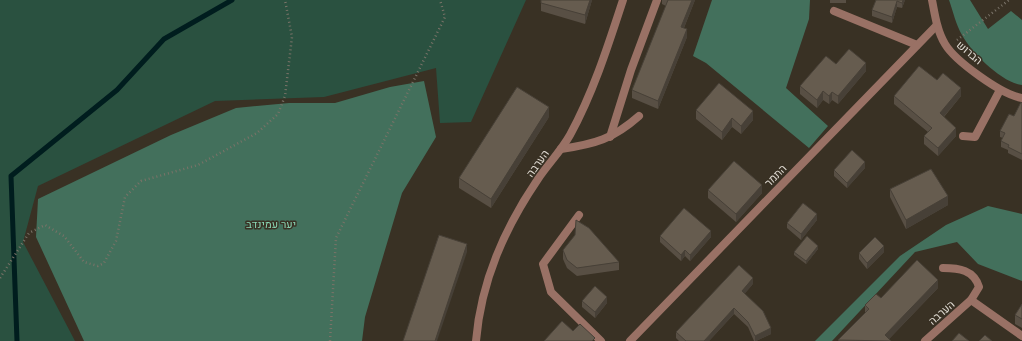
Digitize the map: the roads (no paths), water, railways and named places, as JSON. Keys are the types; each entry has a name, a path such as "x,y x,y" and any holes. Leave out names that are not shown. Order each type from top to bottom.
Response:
{"street":[{"name":"הערבה","path":"476,341 482,300 494,259 511,222 569,136 588,96 622,0"},
{"path":"610,137 631,70 657,0"},
{"name":"הברוש","path":"932,0 937,25 947,47 960,60 1000,90 1022,98"},
{"path":"834,11 916,45"},
{"name":"התמר","path":"630,341 937,25"},
{"path":"963,136 975,138 1000,90"},
{"path":"561,149 587,145 610,137 623,130 639,116"},
{"path":"579,215 543,264 551,292 601,341"},
{"name":"הערבה","path":"925,341 971,300 979,287 973,277 965,270 943,268"},
{"name":"הערבה","path":"971,300 1022,336"}],"waterway":[{"path":"17,341 11,176 117,90 164,39 232,0"}],"park label":[{"name":"יער עמינדב","path":"271,223"}]}
